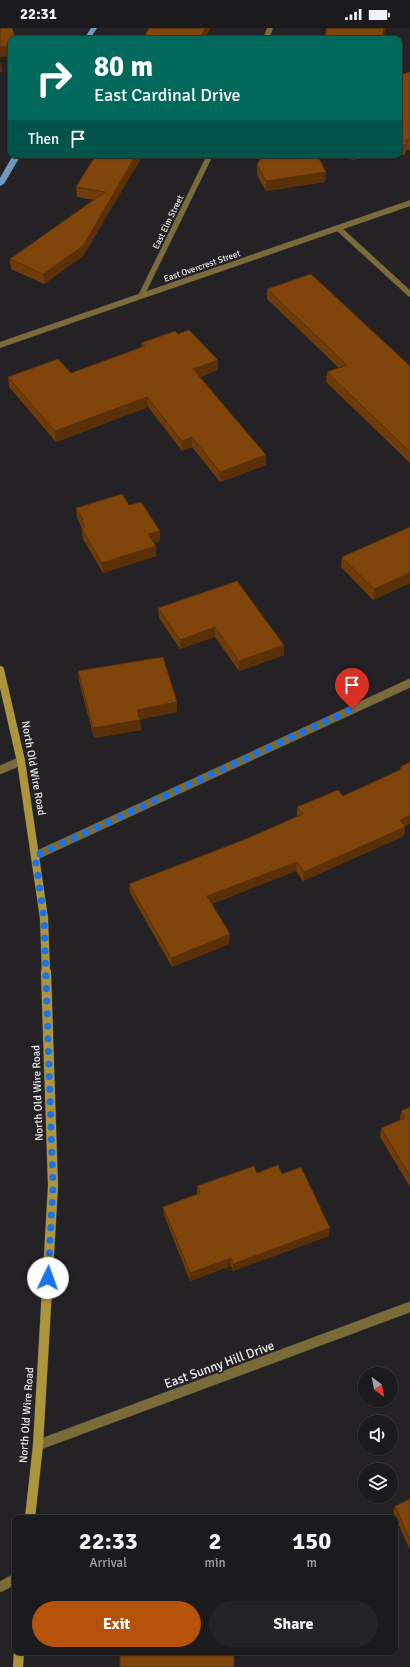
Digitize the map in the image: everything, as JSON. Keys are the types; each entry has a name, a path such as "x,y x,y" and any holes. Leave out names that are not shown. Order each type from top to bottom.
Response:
{"street":[{"name":"East Elm Street","path":"141,296 209,158"},
{"name":"East Overcrest Street","path":"0,345 410,204"},
{"path":"338,228 410,294"},
{"name":"North Old Wire Road","path":"0,670 21,761 44,918 53,1186 38,1445 30,1515"},
{"path":"35,856 410,683"},
{"path":"0,770 21,761"},
{"name":"East Sunny Hill Drive","path":"38,1445 410,1307"},
{"path":"0,1587 12,1581"},
{"path":"18,1667 19,1655"}],"building":[{"path":"0,28 12,28 15,36 8,36 8,46 0,47"},
{"path":"149,28 205,28 201,36 145,36"},
{"path":"327,28 384,28 383,36 325,36"},
{"path":"410,72 410,140 406,140 406,145 402,145 402,74"},
{"path":"94,158 134,158 83,246 43,274 10,259 105,192 76,187"},
{"path":"260,158 319,158 326,172 266,181 257,165"},
{"path":"311,274 410,366 410,452 327,372 347,365 267,289"},
{"path":"189,330 218,360 193,369 266,455 220,472 192,437 182,441 147,397 55,431 8,377 58,359 71,373 145,346 141,343 175,331 178,334"},
{"path":"122,494 129,505 141,502 160,531 148,534 156,546 102,563 82,529 85,527 81,520 83,520 76,508"},
{"path":"410,527 410,573 374,589 342,557"},
{"path":"237,581 284,645 239,661 215,627 180,640 158,608"},
{"path":"163,657 177,702 137,710 140,720 93,728 78,671"},
{"path":"410,762 410,815 400,820 405,827 304,872 297,862 207,896 230,934 171,958 129,884 246,839 303,814 297,807 338,790 343,796 402,769 400,767"},
{"path":"410,1107 410,1176 381,1128 405,1118 401,1111"},
{"path":"278,1165 282,1174 301,1167 330,1228 233,1264 231,1258 190,1273 163,1207 200,1193 197,1186 254,1166 257,1173"},
{"path":"410,1499 410,1540 395,1506"},
{"path":"120,1655 234,1655 234,1667 120,1667"}],"waterway":[{"path":"89,36 94,28"},
{"path":"0,184 15,158"}],"route":[{"path":"48,1278 53,1186 44,918 35,856 352,709"}]}
